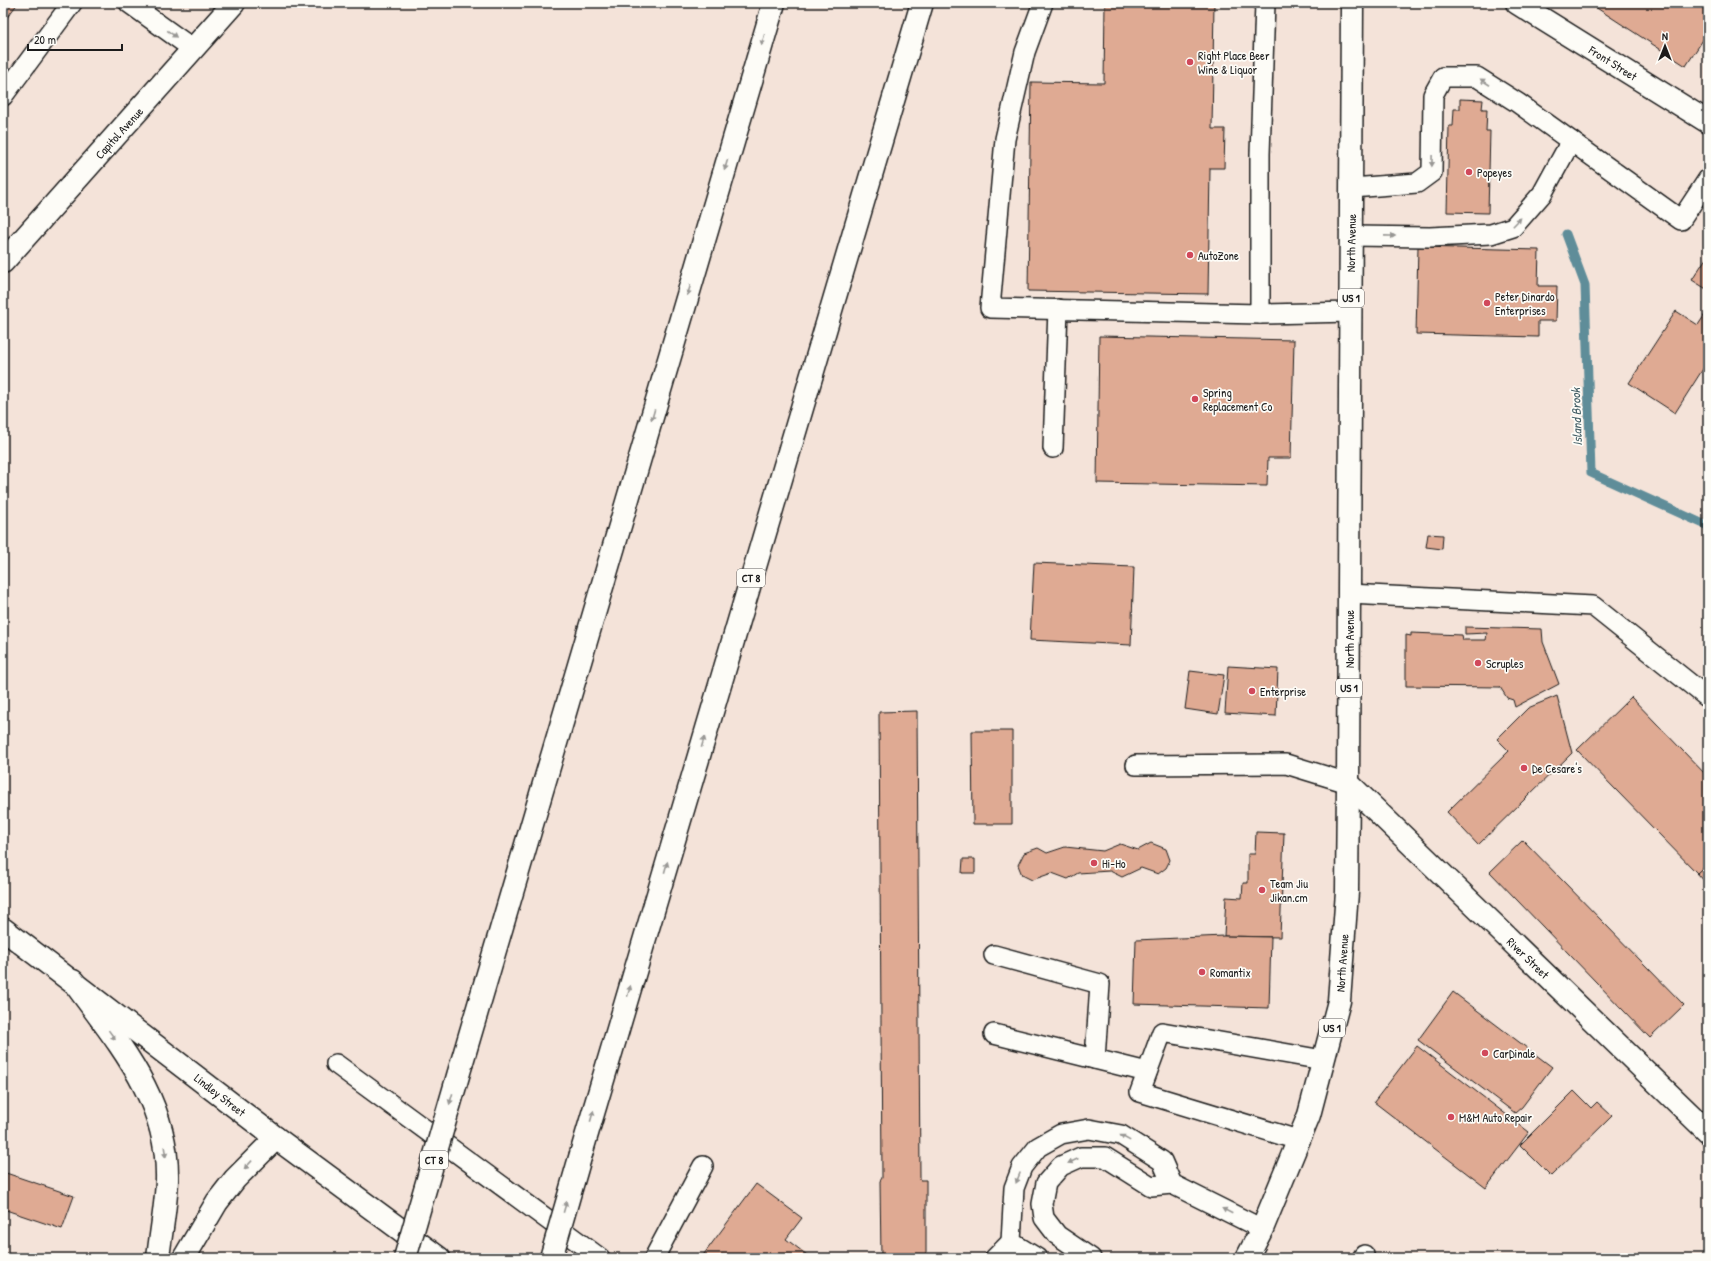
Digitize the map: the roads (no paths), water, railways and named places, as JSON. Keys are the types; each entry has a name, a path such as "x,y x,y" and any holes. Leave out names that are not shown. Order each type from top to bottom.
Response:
{"main road":[{"name":"Capitol Avenue","path":"3,262 234,3"},
{"name":"CT 8","path":"405,1258 774,3"},
{"name":"CT 8","path":"550,1258 922,3"},
{"name":"North Avenue","path":"1248,1258 1262,1229 1309,1115 1339,1001 1347,892 1350,594 1352,3"},
{"name":"Front Street","path":"1517,3 1708,122"},
{"name":"River Street","path":"1348,783 1708,1132"},
{"name":"Lindley Street","path":"3,929 73,981 276,1138 440,1258"},
{"path":"73,981 126,1054 142,1079 154,1103 166,1154 167,1179 158,1258"},
{"path":"184,1258 217,1202 235,1179 276,1138"}],"lane":[{"path":"3,96 72,3"},
{"path":"129,3 193,49"},
{"path":"1043,3 1025,52 1005,139 990,308 1260,314 1351,312"},
{"path":"1260,314 1260,154 1265,3"},
{"path":"1352,188 1417,183 1432,172 1433,95 1443,77 1477,77 1518,103 1681,220 1708,179"},
{"path":"1351,236 1430,237 1491,234 1513,227 1542,194 1571,142"},
{"path":"1054,448 1058,309"},
{"path":"1350,594 1593,606 1708,698"},
{"path":"1136,765 1286,764 1348,783"},
{"path":"994,955 1100,984 1095,1059"},
{"path":"1298,1140 1140,1092 1162,1032 1323,1060"},
{"path":"994,1034 1147,1072"},
{"path":"336,1064 600,1258"},
{"path":"995,1258 1011,1242 1014,1188 1022,1167 1038,1147 1061,1134 1089,1129 1121,1135 1162,1161 1172,1184"},
{"path":"1091,1258 1057,1235 1044,1218 1042,1204 1046,1183 1061,1166 1081,1157 1105,1157 1151,1186 1172,1184 1262,1229"},
{"path":"654,1258 703,1166"},
{"path":"1011,1242 1037,1258"}],"waterway":[{"name":"Island Brook","path":"1566,234 1585,285 1591,473 1708,526"}],"place":[{"name":"Right Place Beer Wine & Liquor","path":"1190,62"},
{"name":"Popeyes","path":"1469,172"},
{"name":"AutoZone","path":"1190,255"},
{"name":"Peter Dinardo Enterprises","path":"1487,303"},
{"name":"Spring Replacement Co","path":"1195,399"},
{"name":"Scruples","path":"1478,663"},
{"name":"Enterprise","path":"1252,691"},
{"name":"De Cesare's","path":"1524,768"},
{"name":"Hi-Ho","path":"1094,863"},
{"name":"Team Jiu Jikan.cm","path":"1262,890"},
{"name":"Romantix","path":"1202,972"},
{"name":"CarDinale","path":"1485,1053"},
{"name":"M&M Auto Repair","path":"1451,1117"}]}
